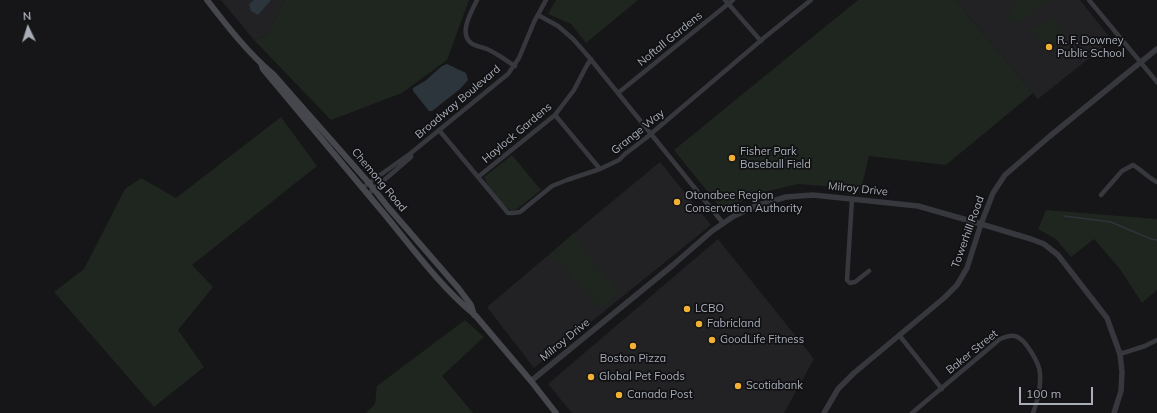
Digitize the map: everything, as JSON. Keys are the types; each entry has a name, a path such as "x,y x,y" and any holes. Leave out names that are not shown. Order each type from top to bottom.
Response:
{"main road":[{"name":"Chemong Road","path":"206,0 261,64 273,74 369,183 459,289 471,305 475,315"},
{"name":"Chemong Road","path":"261,64 263,69 442,283 466,308 475,315 556,413"}],"street":[{"path":"477,0 467,22 467,38 471,43 490,50 514,66"},
{"name":"Broadway Boulevard","path":"362,188 411,153 503,78 519,58 546,0"},
{"name":"Grange Way","path":"439,130 508,213 520,212 552,186 600,169 619,160 811,0"},
{"path":"1089,0 1157,82"},
{"path":"729,1 761,41"},
{"name":"Noftall Gardens","path":"618,93 729,1"},
{"path":"538,15 558,26 573,39 591,59 723,223"},
{"name":"Towerhill Road","path":"824,413 838,389 848,378 944,298 957,285 967,268 993,193 1005,175 1050,136 1157,49"},
{"name":"Haylock Gardens","path":"478,177 555,115 574,90 591,59"},
{"path":"555,115 600,169"},
{"name":"Broadway Boulevard","path":"368,194 410,157 411,153"},
{"path":"1101,195 1122,171 1133,165 1157,182"},
{"name":"Milroy Drive","path":"531,381 723,223 755,206 786,197 813,195 918,206 982,224 1044,244 1058,255 1107,318 1120,354 1122,372 1121,391 1114,413"},
{"path":"852,199 847,280 850,283 855,282 869,271"},
{"path":"899,335 942,389"},
{"name":"Baker Street","path":"912,413 1006,336 1018,337 1035,357 1040,372 1040,389 1033,413"},
{"path":"1120,354 1145,346 1157,340"}],"shaded area":[{"path":"221,0 285,0 267,35 254,40"},
{"path":"254,0 271,0 258,15 251,11 249,4"},
{"path":"285,0 469,0 447,60 402,93 331,120 254,40 267,35"},
{"path":"556,0 638,0 586,43 571,24 548,14"},
{"path":"858,0 955,0 1033,93 946,165 869,156 861,189 798,184 756,194 723,211 674,150"},
{"name":"R. F. Downey Public School","path":"955,0 1080,0 1112,40 1038,99"},
{"path":"1012,0 1026,0 1029,3 1032,0 1045,0 1049,4 1042,4 1023,21 1014,24 1008,18 1012,10 1017,6"},
{"path":"1052,19 1065,37 1054,43 1044,43 1032,30"},
{"path":"447,64 466,73 468,80 460,89 432,111 429,111 413,91 413,88 425,81 442,66"},
{"path":"281,117 317,166 192,265 213,287 178,330 204,367 154,407 54,292 84,269 125,189 141,178 176,198"},
{"path":"512,155 541,190 517,209 512,211 508,209 496,196 484,177"},
{"path":"660,162 711,225 534,368 487,307"},
{"path":"1046,210 1157,219 1157,290 1142,303 1120,269 1094,239 1071,257 1056,239 1038,229"},
{"path":"574,233 585,251 618,292 600,309 563,265 549,255"},
{"path":"718,239 814,359 784,413 572,413 548,384"},
{"path":"465,320 484,337 442,376 473,413 366,413 375,404 377,386"}],"waterway":[{"path":"1064,216 1111,222 1151,239 1157,240"}],"place":[{"name":"R. F. Downey Public School","path":"1049,47"},
{"name":"Fisher Park Baseball Field","path":"732,158"},
{"name":"Otonabee Region Conservation Authority","path":"677,202"},
{"name":"LCBO","path":"687,309"},
{"name":"Fabricland","path":"699,324"},
{"name":"GoodLife Fitness","path":"712,340"},
{"name":"Boston Pizza","path":"633,346"},
{"name":"Global Pet Foods","path":"591,377"},
{"name":"Scotiabank","path":"738,386"},
{"name":"Canada Post","path":"619,395"}]}
